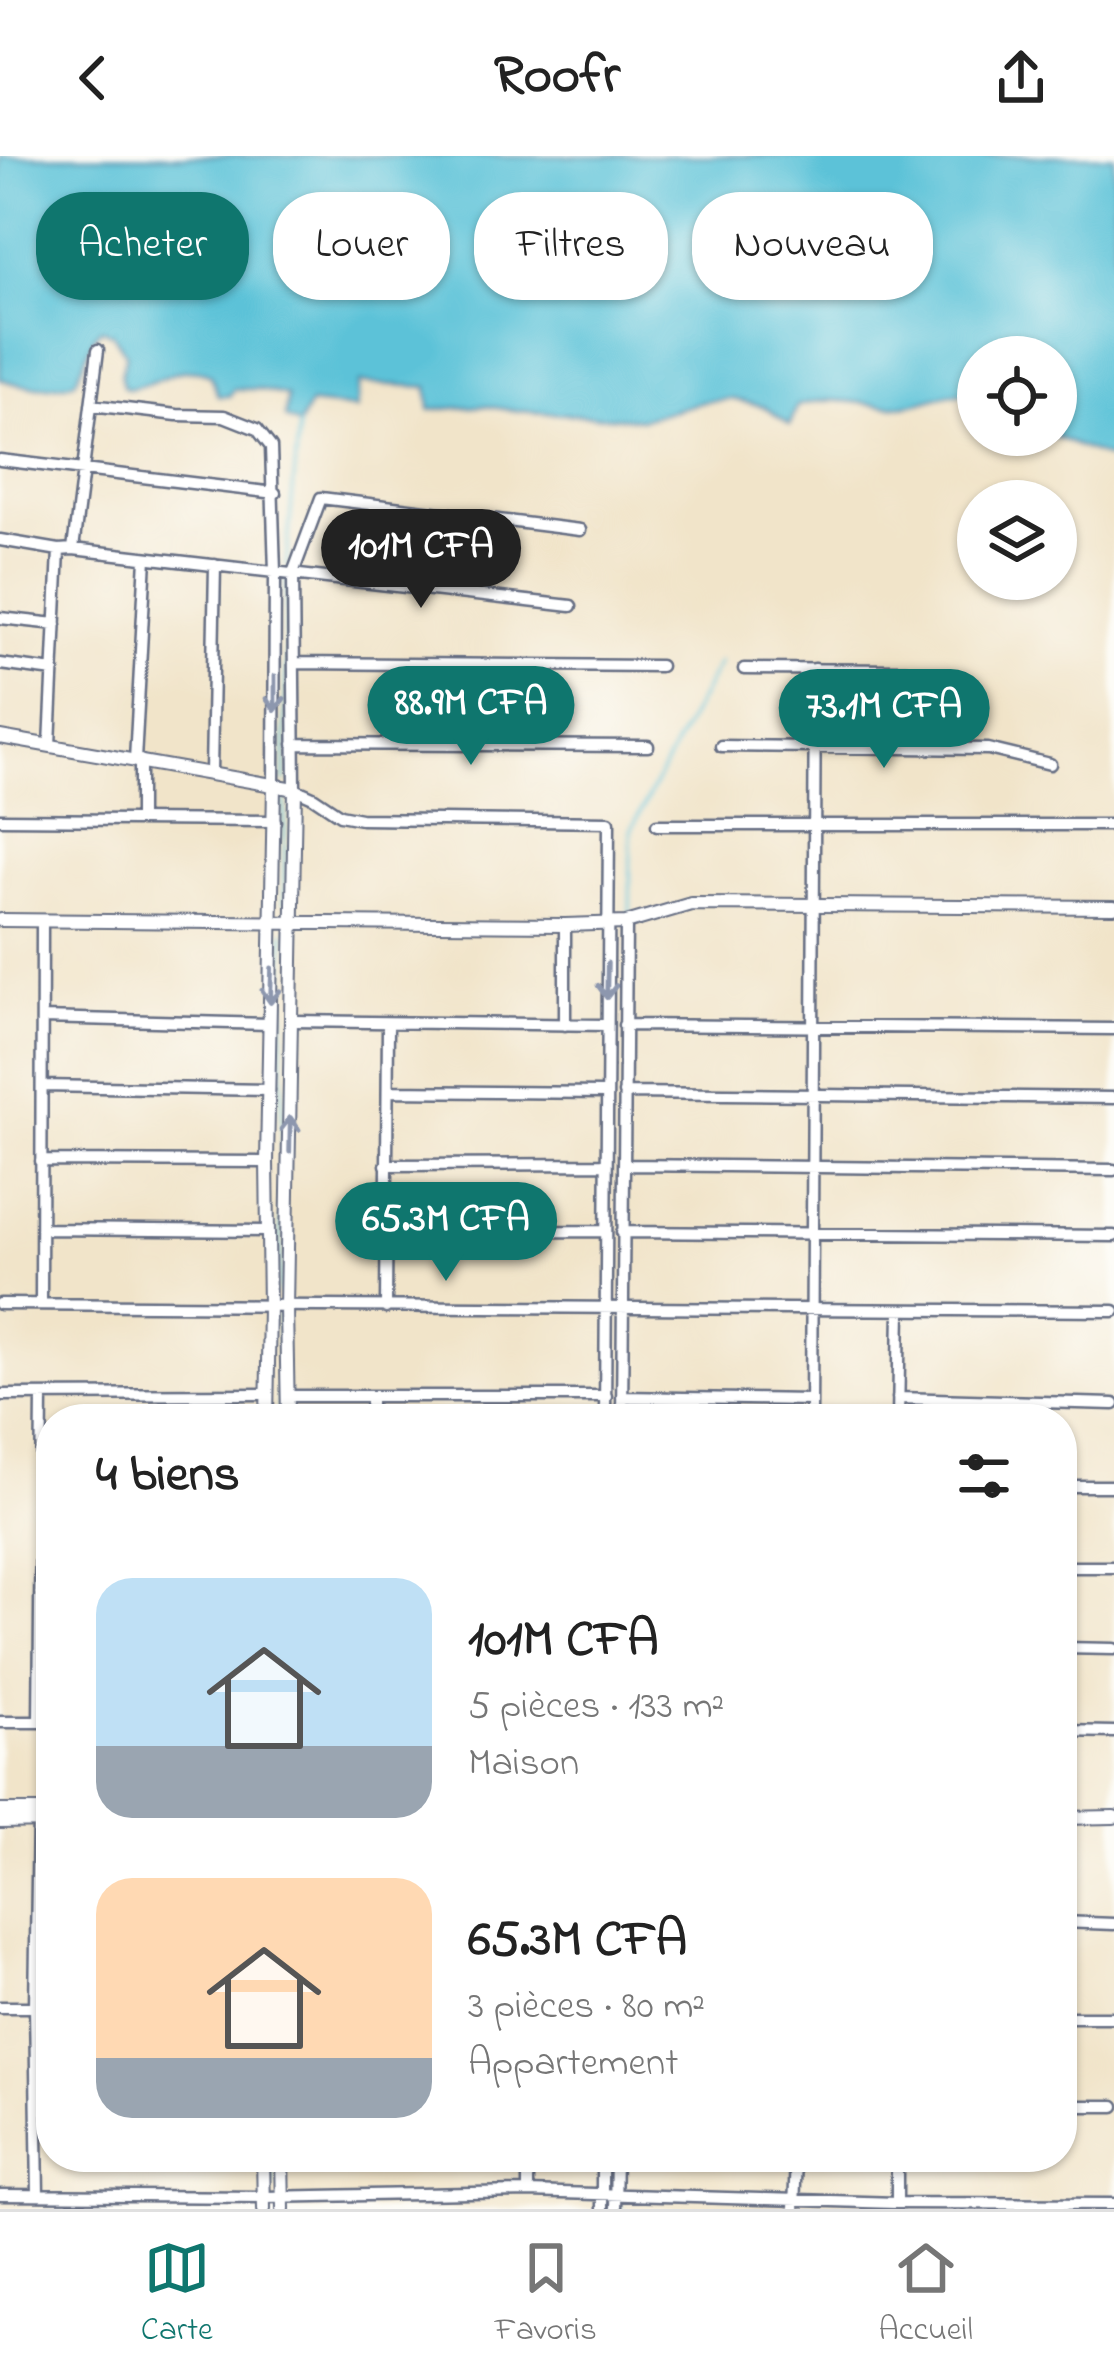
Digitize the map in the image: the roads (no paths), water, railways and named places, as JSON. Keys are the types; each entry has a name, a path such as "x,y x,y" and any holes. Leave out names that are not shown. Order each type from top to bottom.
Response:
{"street":[{"path":"50,746 56,624 98,350"},
{"path":"91,405 224,416 257,429 271,447 275,493 274,820 267,1404"},
{"path":"0,460 275,493"},
{"path":"288,1404 293,573 321,498 580,530"},
{"path":"0,540 571,605"},
{"path":"140,820 146,558"},
{"path":"211,772 215,566"},
{"path":"0,618 56,624"},
{"path":"294,663 660,666"},
{"path":"0,664 53,671"},
{"path":"744,669 906,670"},
{"path":"811,1404 815,669"},
{"path":"0,737 295,789 349,818 609,822 606,1404"},
{"path":"294,744 648,746"},
{"path":"721,746 988,749 1050,764"},
{"path":"0,819 274,820"},
{"path":"657,825 1114,825"},
{"path":"0,920 565,926 626,923 691,904 1114,907"},
{"path":"40,1304 42,920"},
{"path":"622,1404 626,923"},
{"path":"565,926 566,1025"},
{"path":"42,1018 269,1024"},
{"path":"292,1021 606,1025"},
{"path":"386,1308 388,1024"},
{"path":"624,1025 1114,1029"},
{"path":"42,1086 269,1090"},
{"path":"388,1091 605,1093"},
{"path":"624,1094 1114,1098"},
{"path":"41,1161 267,1162"},
{"path":"386,1165 606,1164"},
{"path":"624,1165 1114,1170"},
{"path":"41,1229 267,1231"},
{"path":"387,1232 605,1231"},
{"path":"622,1232 1114,1236"},
{"path":"0,1304 1114,1311"},
{"path":"898,1404 899,1310"},
{"path":"0,1395 267,1394"},
{"path":"42,1395 42,1404"},
{"path":"288,1396 606,1396"},
{"path":"371,1396 371,1404"},
{"path":"622,1397 811,1400"},
{"path":"898,1398 1114,1404"},
{"path":"1077,1486 1114,1486"},
{"path":"1077,1567 1114,1567"},
{"path":"1077,1648 1114,1649"},
{"path":"0,1722 36,1722"},
{"path":"1077,1731 1114,1732"},
{"path":"0,1811 36,1816"},
{"path":"1077,1818 1114,1817"},
{"path":"0,1822 36,1818"},
{"path":"1077,1923 1114,1924"},
{"path":"36,1996 36,2052"},
{"path":"0,2007 35,2006"},
{"path":"1077,2017 1114,2017"},
{"path":"1077,2106 1114,2107"},
{"path":"38,2172 38,2195"},
{"path":"263,2172 264,2203"},
{"path":"282,2172 283,2203"},
{"path":"527,2172 528,2192"},
{"path":"605,2172 615,2209"},
{"path":"602,2209 613,2172"},
{"path":"794,2205 795,2172"},
{"path":"897,2172 897,2203"},
{"path":"0,2195 283,2203 528,2192 794,2205 1114,2204"}],"water":[{"path":"0,156 1114,156 1114,461 1077,446 1077,336 957,336 957,394 899,406 813,402 797,406 790,425 763,406 731,399 642,419 485,406 430,410 428,387 359,383 356,409 310,404 299,425 285,418 287,396 234,389 229,396 218,396 211,375 199,371 179,372 128,389 121,376 126,354 113,334 101,329 75,381 28,386 0,379"}],"waterway":[{"path":"286,566 299,425"},
{"path":"285,781 286,575"},
{"path":"630,914 631,830 719,662"},
{"path":"284,903 285,791"},
{"path":"280,1294 284,932"},
{"path":"279,1313 279,1404"},
{"path":"273,2187 274,2172"},
{"path":"622,2172 622,2191"}]}
